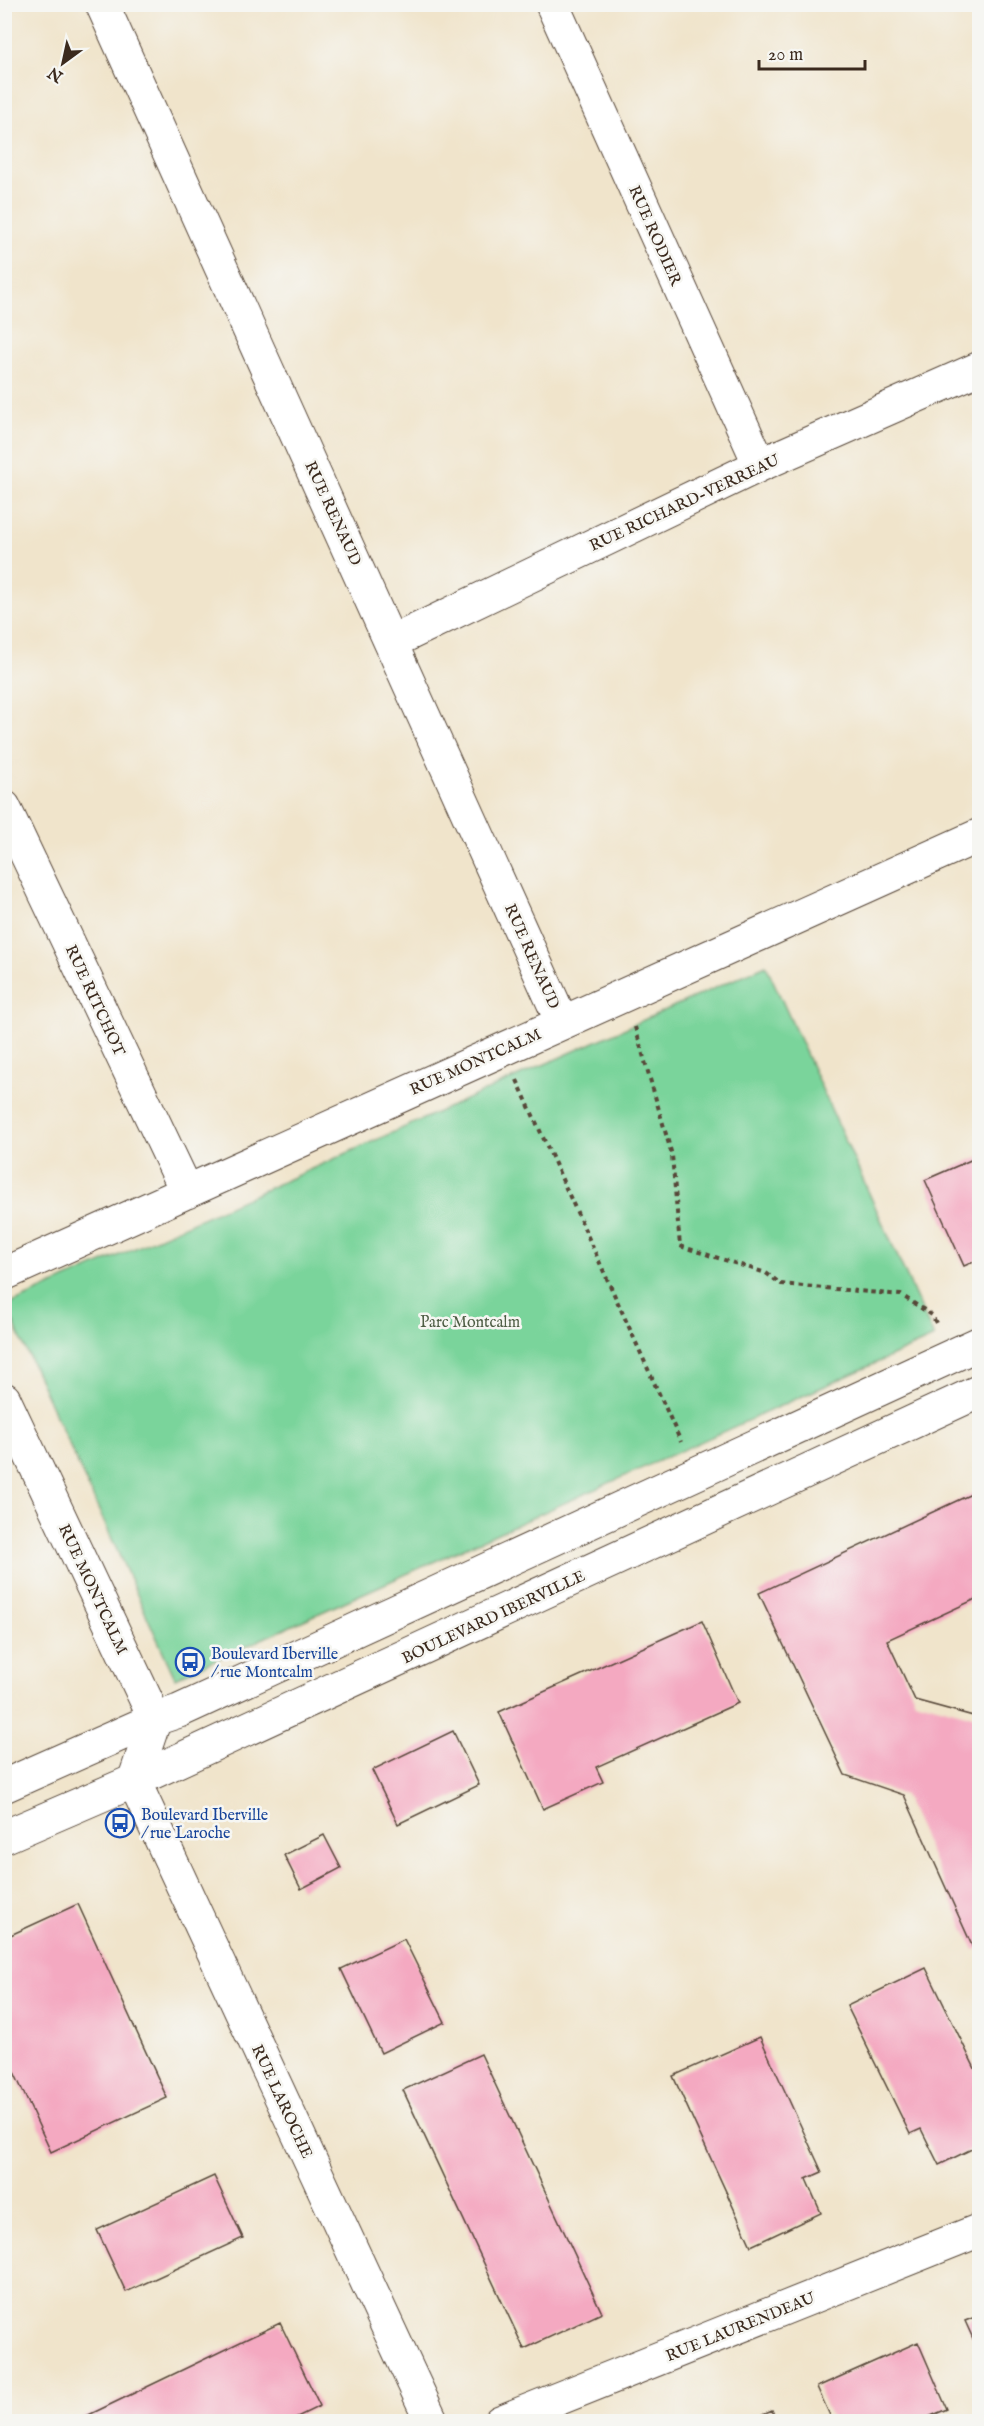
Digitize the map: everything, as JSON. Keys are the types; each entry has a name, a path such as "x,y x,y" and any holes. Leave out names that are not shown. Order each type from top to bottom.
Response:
{"street":[{"name":"RUE RENAUD","path":"102,4 562,1022"},
{"name":"RUE RODIER","path":"552,4 760,465"},
{"name":"RUE RICHARD-VERREAU","path":"392,642 760,465 980,368"},
{"name":"RUE RITCHOT","path":"4,807 187,1192"},
{"name":"RUE MONTCALM","path":"4,1274 980,835"},
{"path":"4,1786 155,1719 179,1711 980,1343"},
{"name":"BOULEVARD IBERVILLE","path":"4,1837 134,1781 980,1391"},
{"name":"RUE MONTCALM","path":"4,1399 155,1719"},
{"path":"134,1781 155,1719"},
{"name":"RUE LAROCHE","path":"134,1781 432,2421"},
{"name":"RUE LAURENDEAU","path":"500,2421 980,2230"}],"path":[{"path":"626,994 672,1155 680,1246 766,1274 782,1284 902,1294 932,1315 950,1356"},
{"path":"503,1049 695,1474"}],"green space":[{"name":"Parc Montcalm","path":"766,965 934,1337 175,1678 6,1306"}],"building":[{"path":"980,1156 980,1259 964,1266 925,1180"},
{"path":"980,1490 980,1597 887,1640 915,1700 973,1716 980,1730 980,1948 974,1950 904,1795 845,1775 759,1593"},
{"path":"702,1621 738,1703 596,1767 603,1782 543,1809 499,1712"},
{"path":"453,1731 479,1785 398,1824 372,1770"},
{"path":"324,1835 341,1868 301,1889 284,1855"},
{"path":"78,1904 167,2098 51,2152 14,2072 4,2077 4,1938"},
{"path":"404,1939 445,2022 381,2053 341,1969"},
{"path":"926,1968 980,2079 980,2145 939,2165 921,2129 910,2134 847,2006"},
{"path":"760,2037 822,2172 806,2179 821,2213 751,2246 673,2076"},
{"path":"481,2054 602,2313 524,2349 403,2090"},
{"path":"214,2176 243,2238 126,2292 97,2230"},
{"path":"980,2315 980,2354 965,2321"},
{"path":"280,2323 320,2406 287,2422 74,2422"},
{"path":"918,2342 947,2409 917,2422 833,2422 817,2387"},
{"path":"772,2410 777,2422 745,2422"}],"place":[{"name":"Boulevard Iberville / rue Montcalm","path":"190,1662"},
{"name":"Boulevard Iberville / rue Laroche","path":"120,1823"}]}
